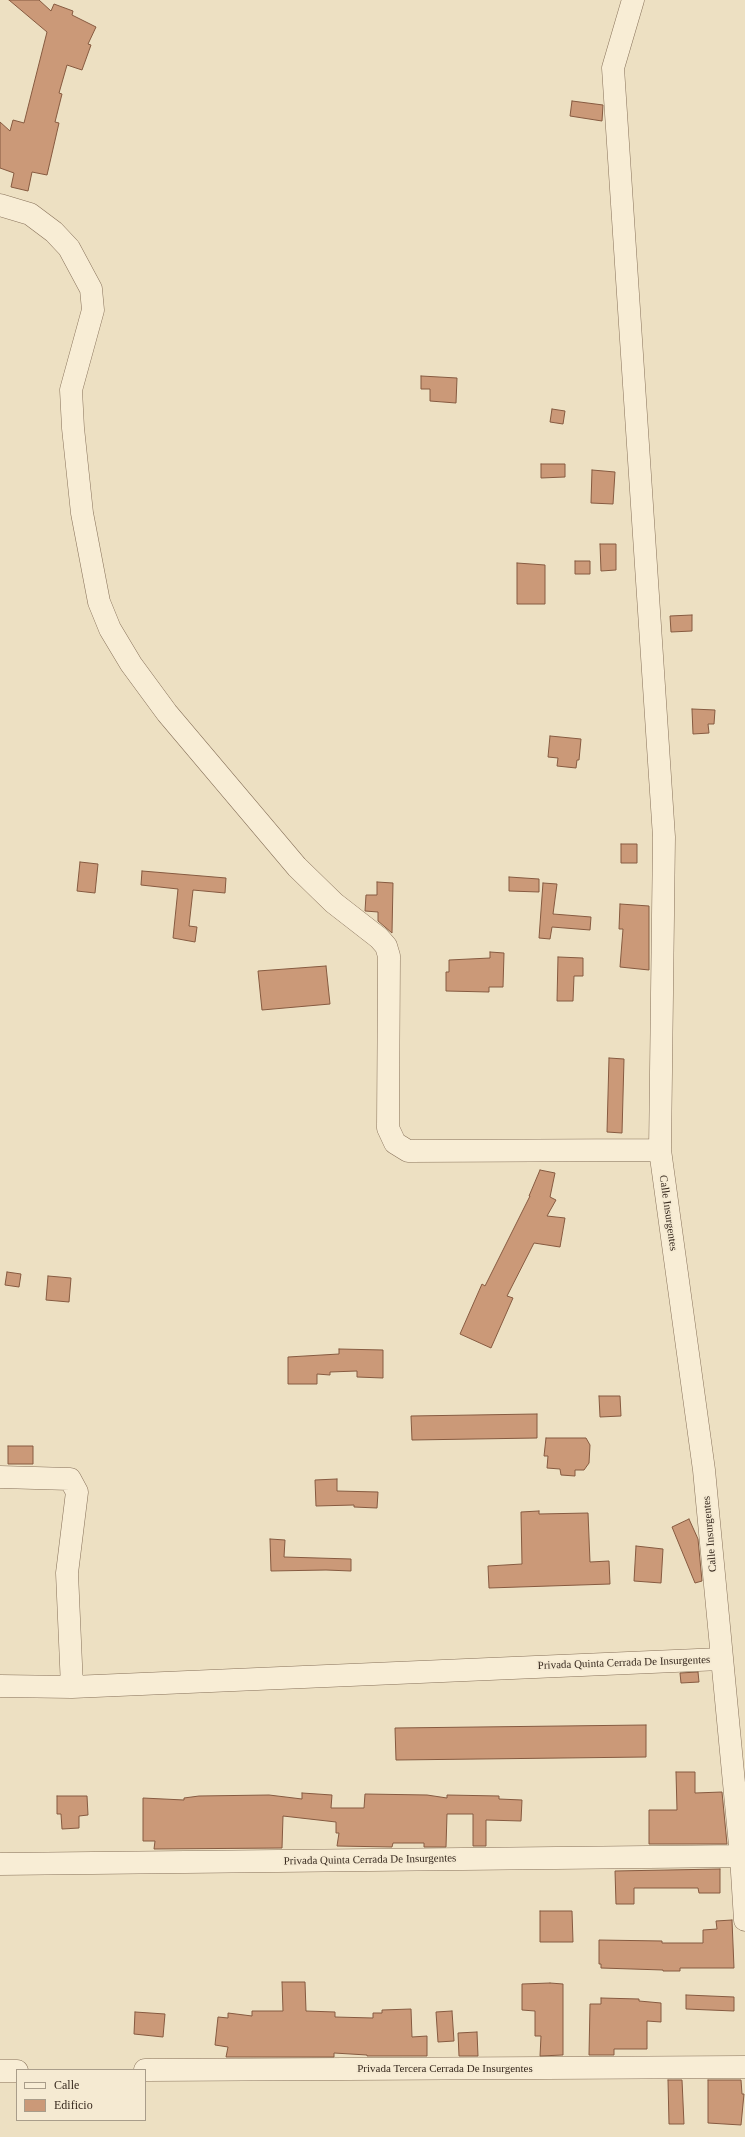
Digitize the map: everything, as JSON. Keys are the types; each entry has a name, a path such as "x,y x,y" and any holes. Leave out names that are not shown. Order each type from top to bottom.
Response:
{"street":[{"name":"Calle Insurgentes","path":"633,0 613,68 664,836 660,1150 704,1470 741,1856 745,1920"},
{"path":"0,205 30,214 54,232 69,248 91,289 93,310 71,390 73,428 86,535 99,602 110,629 131,664 167,713 297,867 334,903 379,938 386,946 389,956 388,1128 395,1143 408,1151 660,1150"},
{"path":"0,1477 70,1479 77,1492 67,1573 72,1687"},
{"name":"Privada Quinta Cerrada De Insurgentes","path":"0,1686 72,1687 721,1658"},
{"name":"Privada Quinta Cerrada De Insurgentes","path":"0,1864 741,1856"},
{"name":"Privada Tercera Cerrada De Insurgentes","path":"146,2070 745,2067"},
{"path":"0,2071 16,2071"}],"building":[{"path":"9,0 39,0 51,11 54,4 73,11 72,15 96,27 88,44 91,45 82,70 67,65 59,93 62,94 55,122 59,123 47,175 32,172 28,191 11,187 14,173 0,168 0,122 10,131 13,120 24,123 47,32"},
{"path":"572,101 603,105 602,121 570,116"},
{"path":"421,376 457,378 456,403 430,401 430,389 421,389"},
{"path":"552,409 565,411 563,424 550,422"},
{"path":"541,464 565,464 565,477 541,478"},
{"path":"592,470 615,472 613,504 591,503"},
{"path":"600,544 616,544 616,570 601,571"},
{"path":"575,561 590,561 590,574 575,574"},
{"path":"517,563 545,565 545,604 517,604"},
{"path":"692,615 692,631 671,632 670,616"},
{"path":"692,709 715,710 714,724 708,724 709,733 693,734"},
{"path":"550,736 581,739 579,760 577,760 576,768 557,766 558,758 548,757"},
{"path":"621,844 637,844 637,863 621,863"},
{"path":"80,862 98,864 95,893 77,891"},
{"path":"142,871 226,878 225,893 193,890 189,926 197,927 195,942 173,938 178,889 141,885"},
{"path":"509,877 539,879 539,892 509,891"},
{"path":"377,882 393,883 392,933 378,921 378,912 365,911 366,895 377,895"},
{"path":"543,883 557,884 553,914 591,917 590,930 552,927 550,939 539,938"},
{"path":"620,904 649,906 649,970 620,967 623,929 619,929"},
{"path":"490,952 504,953 503,987 489,987 489,992 446,991 446,972 449,972 449,960 490,958"},
{"path":"558,957 583,958 583,976 574,976 573,1001 557,1001"},
{"path":"326,966 330,1004 262,1010 258,971"},
{"path":"609,1058 624,1059 622,1133 607,1132"},
{"path":"540,1170 555,1173 550,1197 556,1200 547,1216 565,1218 560,1247 534,1243 507,1296 513,1298 491,1348 460,1334 482,1284 485,1286 530,1196"},
{"path":"7,1272 21,1274 19,1287 5,1285"},
{"path":"48,1276 71,1278 69,1302 46,1300"},
{"path":"339,1349 383,1350 383,1378 357,1377 357,1371 330,1372 330,1375 317,1374 317,1384 288,1384 288,1357 339,1354"},
{"path":"599,1396 620,1396 621,1416 600,1417"},
{"path":"537,1414 537,1438 412,1440 411,1416"},
{"path":"546,1438 586,1438 590,1445 589,1463 584,1470 575,1470 575,1476 561,1475 560,1469 547,1468 548,1456 544,1456"},
{"path":"8,1446 33,1446 33,1464 8,1464"},
{"path":"337,1479 337,1491 378,1492 377,1508 354,1507 354,1505 316,1506 315,1480"},
{"path":"539,1511 539,1514 588,1513 590,1562 609,1561 610,1584 489,1588 488,1566 522,1564 521,1512"},
{"path":"689,1519 698,1539 702,1581 695,1583 672,1527"},
{"path":"270,1539 285,1540 284,1557 351,1559 351,1571 271,1571"},
{"path":"636,1546 663,1549 661,1583 634,1581"},
{"path":"698,1672 699,1682 681,1683 680,1673"},
{"path":"646,1725 646,1757 396,1760 395,1728"},
{"path":"676,1772 695,1772 695,1793 722,1792 727,1844 649,1844 649,1810 677,1810"},
{"path":"302,1793 332,1795 331,1808 364,1808 365,1794 427,1795 447,1798 447,1795 499,1796 499,1799 522,1800 521,1821 486,1820 486,1846 473,1846 473,1814 447,1814 446,1847 424,1847 424,1843 393,1843 392,1847 337,1846 339,1833 336,1833 336,1822 283,1816 282,1848 154,1849 155,1841 143,1841 143,1798 184,1800 184,1798 199,1796 269,1795 302,1799"},
{"path":"57,1796 87,1796 88,1815 79,1816 79,1828 62,1829 61,1814 57,1814"},
{"path":"720,1869 720,1893 699,1893 698,1888 634,1888 634,1904 616,1904 615,1871"},
{"path":"540,1911 572,1911 573,1942 540,1942"},
{"path":"732,1920 734,1968 680,1968 680,1971 663,1971 601,1968 601,1964 599,1964 599,1940 703,1943 703,1930 717,1929 716,1921"},
{"path":"282,1982 305,1982 306,2011 335,2012 335,2017 373,2018 373,2013 382,2013 382,2010 411,2009 412,2037 427,2036 427,2056 367,2056 334,2053 334,2057 226,2057 228,2047 215,2045 218,2017 228,2018 228,2013 252,2016 252,2011 283,2011"},
{"path":"522,1984 563,1984 563,2055 540,2056 541,2036 535,2036 535,2011 522,2010"},
{"path":"686,1995 734,1997 734,2011 686,2009"},
{"path":"601,1998 639,1999 639,2001 661,2003 661,2022 647,2021 647,2049 614,2049 614,2055 589,2055 590,2004 601,2004"},
{"path":"452,2011 454,2041 438,2042 436,2012"},
{"path":"135,2012 165,2014 163,2037 134,2034"},
{"path":"477,2032 478,2056 459,2056 458,2033"},
{"path":"668,2080 682,2080 684,2124 669,2124"},
{"path":"708,2080 741,2080 742,2094 744,2094 741,2125 708,2123"}]}
